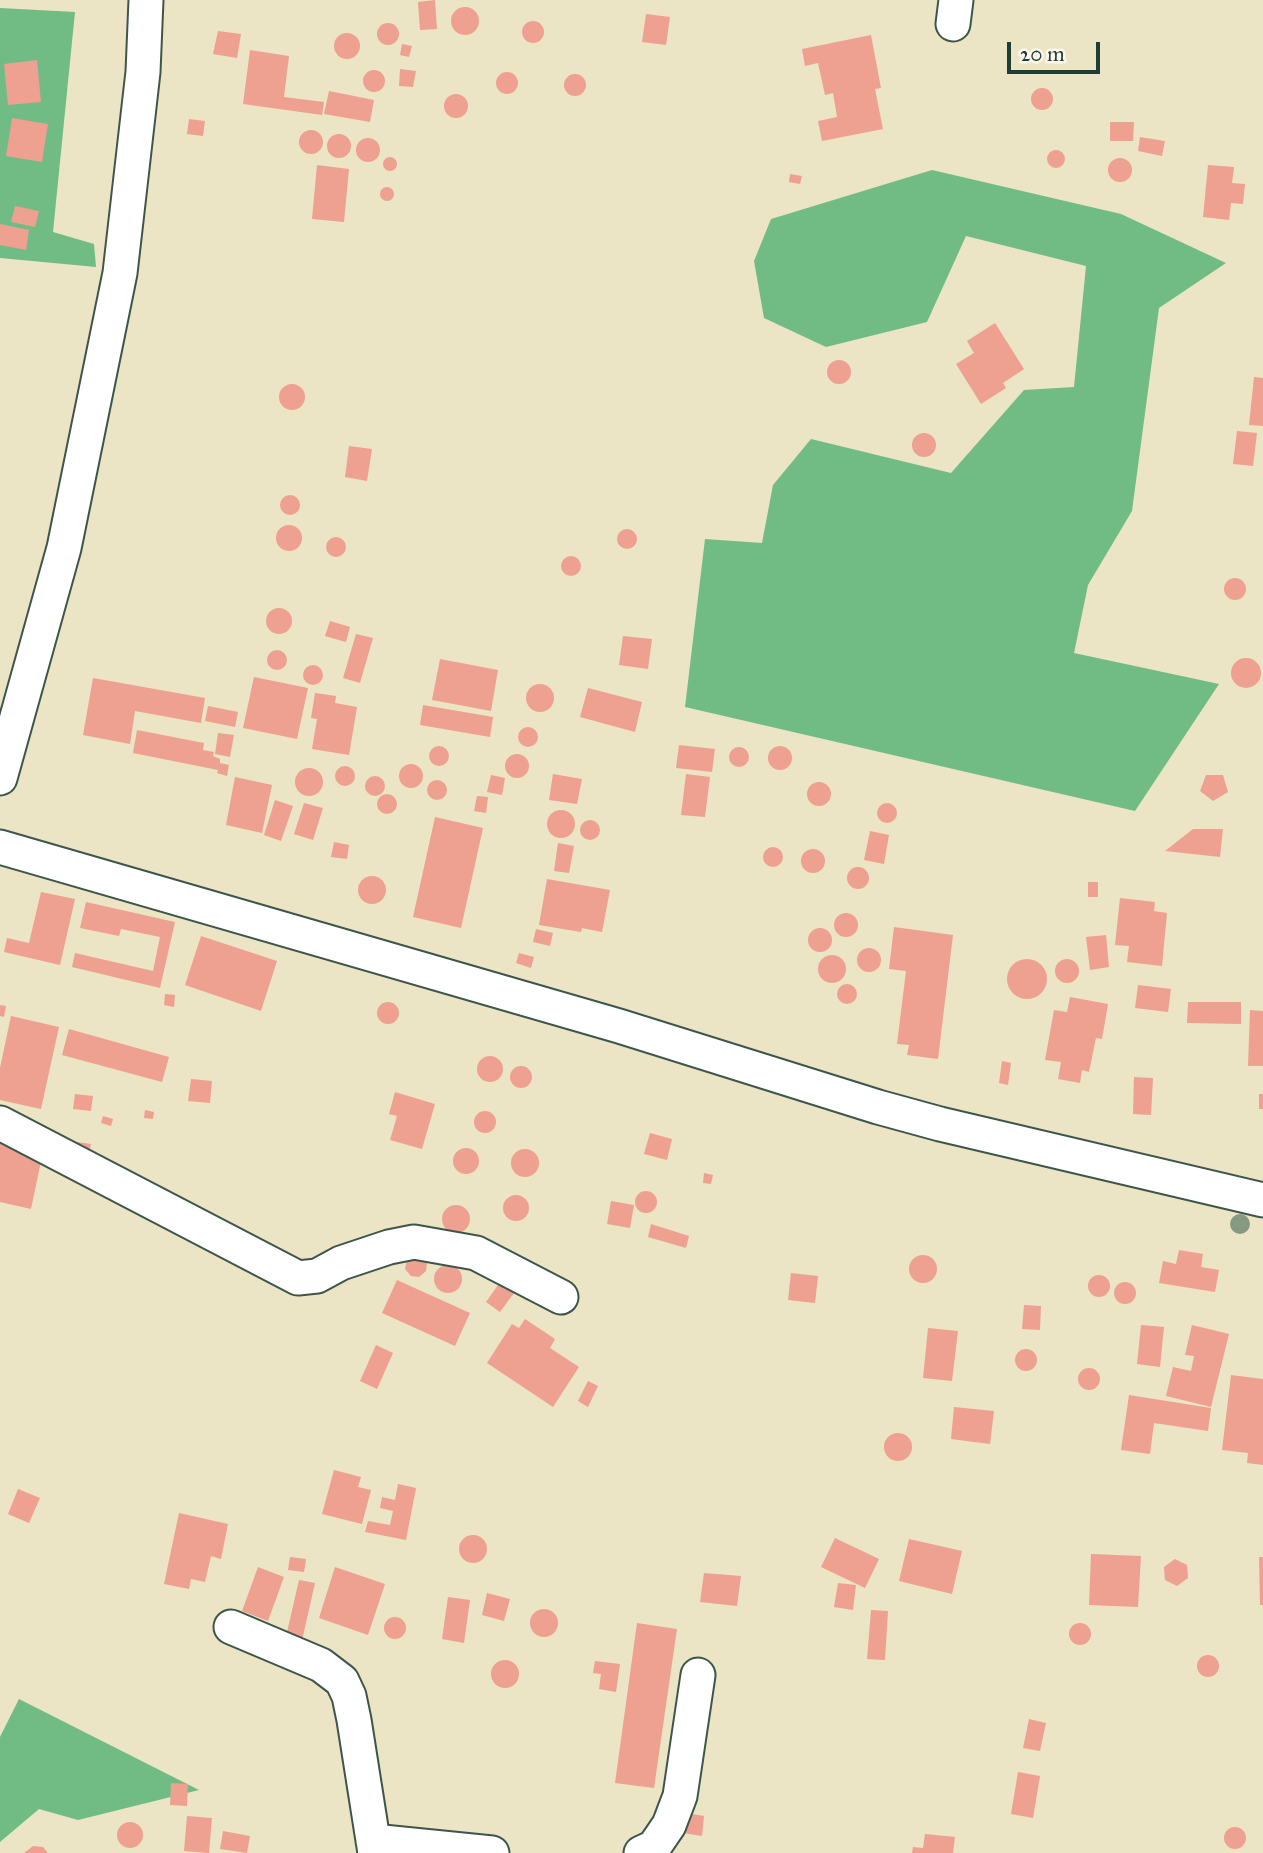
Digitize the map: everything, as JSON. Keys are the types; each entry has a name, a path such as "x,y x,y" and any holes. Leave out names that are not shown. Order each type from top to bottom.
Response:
{"street":[{"path":"0,778 13,681 65,548 120,273 143,72 146,0"},
{"path":"0,847 620,1026 878,1107 1263,1200"},
{"path":"0,1123 299,1278 317,1276 341,1264 389,1247 414,1242 476,1253 561,1297"},
{"path":"231,1627 321,1665 342,1681 349,1696 354,1720 374,1847 492,1853"},
{"path":"641,1853 654,1847 668,1825 680,1796 698,1675"}],"green space":[{"path":"0,8 75,12 53,232 94,244 96,267 0,258"},
{"path":"932,170 1121,214 1226,263 1159,308 1132,511 1088,585 1074,653 1219,684 1135,811 685,707 705,539 762,543 773,485 811,439 951,473 1024,390 1074,387 1086,266 966,236 927,322 826,347 764,318 754,261 771,219"},
{"path":"19,1699 199,1790 78,1820 39,1809 0,1842 0,1737"}],"building":[{"path":"435,0 437,29 420,30 418,2"},
{"path":"465,7 475,11 479,21 475,31 465,35 455,31 451,21 455,11"},
{"path":"646,14 670,17 666,45 642,42"},
{"path":"533,21 543,28 544,32 537,42 533,43 523,36 522,32 529,22"},
{"path":"388,23 398,30 399,34 392,44 388,45 378,38 377,34 384,24"},
{"path":"218,31 241,34 237,58 213,54"},
{"path":"347,33 356,37 360,46 356,55 347,59 338,55 334,46 338,37"},
{"path":"871,35 881,88 875,89 883,129 822,141 818,121 837,117 833,93 825,95 818,63 805,66 802,49"},
{"path":"402,44 412,46 409,57 400,55"},
{"path":"250,50 289,56 284,97 324,102 322,115 243,104"},
{"path":"37,60 41,102 8,105 4,64"},
{"path":"400,69 416,71 413,87 399,86"},
{"path":"374,70 382,73 385,81 382,89 374,92 366,89 363,81 366,73"},
{"path":"507,72 515,75 518,83 515,91 507,94 499,91 496,83 499,75"},
{"path":"575,74 585,81 586,85 579,95 575,96 565,89 564,85 571,75"},
{"path":"1042,88 1050,91 1053,99 1050,107 1042,110 1034,107 1031,99 1034,91"},
{"path":"329,91 374,100 370,122 324,114"},
{"path":"456,94 467,101 468,106 461,117 456,118 445,111 444,106 451,95"},
{"path":"12,118 48,124 42,162 6,156"},
{"path":"189,119 205,121 203,136 187,134"},
{"path":"1110,122 1134,122 1133,141 1110,141"},
{"path":"311,130 322,137 323,142 316,153 311,154 300,147 299,142 306,131"},
{"path":"339,134 350,141 351,146 344,157 339,158 328,151 327,146 334,135"},
{"path":"1140,137 1165,141 1162,156 1138,151"},
{"path":"368,138 379,145 380,150 373,161 368,162 357,155 356,150 363,139"},
{"path":"1052,150 1060,150 1065,159 1063,166 1052,168 1047,163 1047,155"},
{"path":"387,157 393,157 397,164 393,171 387,171 383,167 383,161"},
{"path":"1115,158 1125,158 1132,165 1132,175 1125,182 1115,182 1108,175 1108,165"},
{"path":"317,165 349,169 344,222 312,219"},
{"path":"1208,165 1234,167 1232,183 1245,184 1243,204 1231,203 1229,220 1203,217"},
{"path":"790,174 802,176 800,184 789,182"},
{"path":"384,187 390,187 394,194 390,201 384,201 380,197 380,191"},
{"path":"15,206 39,211 35,227 11,222"},
{"path":"0,224 29,230 26,250 0,245"},
{"path":"995,323 1024,369 1003,383 1006,388 981,404 956,364 974,353 967,341"},
{"path":"839,360 848,363 851,372 848,381 839,384 830,381 827,372 830,363"},
{"path":"1254,377 1263,378 1263,426 1249,425"},
{"path":"292,384 301,388 305,397 301,406 292,410 283,406 279,397 283,388"},
{"path":"1237,431 1257,433 1253,466 1233,464"},
{"path":"919,433 929,433 936,440 936,450 929,457 919,457 912,450 912,440"},
{"path":"349,446 372,449 367,481 345,477"},
{"path":"290,495 297,498 300,505 297,512 290,515 283,512 280,505 283,498"},
{"path":"289,525 298,529 302,538 298,547 289,551 280,547 276,538 280,529"},
{"path":"627,529 634,532 637,539 634,546 627,549 620,546 617,539 620,532"},
{"path":"336,537 343,540 346,547 343,554 336,557 329,554 326,547 329,540"},
{"path":"571,556 578,559 581,566 578,573 571,576 564,573 561,566 564,559"},
{"path":"1235,578 1243,581 1246,589 1243,597 1235,600 1227,597 1224,589 1227,581"},
{"path":"279,608 288,612 292,621 288,630 279,634 270,630 266,621 270,612"},
{"path":"330,621 350,627 346,642 325,636"},
{"path":"356,634 373,638 360,683 343,678"},
{"path":"623,636 652,639 648,669 619,665"},
{"path":"277,650 284,653 287,660 284,667 277,670 270,667 267,660 270,653"},
{"path":"1246,658 1257,662 1261,673 1257,684 1246,688 1235,684 1231,673 1235,662"},
{"path":"440,659 498,670 491,711 432,700"},
{"path":"313,665 320,668 323,675 320,682 313,685 306,682 303,675 306,668"},
{"path":"254,677 308,688 297,739 243,728"},
{"path":"93,678 205,698 201,723 135,711 130,744 83,735"},
{"path":"540,684 550,688 554,698 550,708 540,712 530,708 526,698 530,688"},
{"path":"588,688 642,702 635,732 580,717"},
{"path":"315,693 336,696 335,703 357,707 349,755 312,749 317,719 311,718"},
{"path":"423,705 493,717 490,737 420,725"},
{"path":"208,706 238,712 235,727 205,721"},
{"path":"528,727 535,730 538,737 535,744 528,747 521,744 518,737 521,730"},
{"path":"137,730 204,743 203,750 214,752 213,756 220,759 220,763 229,765 227,776 217,773 218,770 133,753"},
{"path":"218,733 234,735 230,757 215,754"},
{"path":"679,745 715,749 712,772 676,768"},
{"path":"439,746 446,749 449,756 446,763 439,766 432,763 429,756 432,749"},
{"path":"780,746 791,753 792,758 785,769 780,770 769,763 768,758 775,747"},
{"path":"739,747 746,750 749,757 746,764 739,767 732,764 729,757 732,750"},
{"path":"517,754 526,757 529,766 526,775 517,778 508,775 505,766 508,757"},
{"path":"411,764 420,767 423,776 420,785 411,788 402,785 399,776 402,767"},
{"path":"345,766 352,769 355,776 352,783 345,786 338,783 335,776 338,769"},
{"path":"309,768 319,772 323,782 319,792 309,796 299,792 295,782 299,772"},
{"path":"553,774 582,779 577,804 549,800"},
{"path":"686,774 710,777 705,817 681,815"},
{"path":"491,775 505,778 502,795 487,792"},
{"path":"1206,775 1223,775 1228,792 1213,801 1200,791"},
{"path":"375,776 382,779 385,786 382,793 375,796 368,793 365,786 368,779"},
{"path":"235,777 272,785 262,833 226,825"},
{"path":"437,780 444,783 447,790 444,797 437,800 430,797 427,790 430,783"},
{"path":"819,782 830,789 831,794 824,805 819,806 808,799 807,794 814,783"},
{"path":"387,794 394,797 397,804 394,811 387,814 380,811 377,804 380,797"},
{"path":"477,796 488,797 486,813 474,811"},
{"path":"275,800 293,806 281,841 264,835"},
{"path":"304,803 323,808 313,840 294,834"},
{"path":"887,803 894,806 897,813 894,820 887,823 880,820 877,813 880,806"},
{"path":"561,810 571,814 575,824 571,834 561,838 551,834 547,824 551,814"},
{"path":"435,817 483,828 461,928 413,917"},
{"path":"590,820 597,823 600,830 597,837 590,840 583,837 580,830 583,823"},
{"path":"1193,829 1223,829 1220,857 1165,851"},
{"path":"870,831 889,835 884,864 864,860"},
{"path":"334,842 349,845 347,859 331,857"},
{"path":"558,843 574,846 569,873 554,871"},
{"path":"773,847 780,850 783,857 780,864 773,867 766,864 763,857 766,850"},
{"path":"813,849 824,856 825,861 818,872 813,873 802,866 801,861 808,850"},
{"path":"858,867 866,870 869,878 866,886 858,889 850,886 847,878 850,870"},
{"path":"372,876 382,880 386,890 382,900 372,904 362,900 358,890 362,880"},
{"path":"547,879 610,890 602,932 582,928 581,932 539,925"},
{"path":"1088,882 1098,882 1098,897 1088,897"},
{"path":"41,892 75,899 60,965 4,952 7,938 29,943"},
{"path":"1120,898 1155,902 1154,911 1167,913 1162,966 1127,962 1129,946 1115,945"},
{"path":"86,902 175,922 160,988 72,967 75,953 153,971 160,937 121,929 119,936 80,928"},
{"path":"846,913 857,920 858,925 851,936 846,937 835,930 834,925 841,914"},
{"path":"894,927 953,935 938,1059 907,1055 909,1045 897,1044 906,971 889,969"},
{"path":"820,928 831,935 832,940 825,951 820,952 809,945 808,940 815,929"},
{"path":"536,929 553,933 550,946 533,942"},
{"path":"1106,935 1109,967 1090,970 1086,937"},
{"path":"201,936 277,961 261,1011 185,985"},
{"path":"869,948 880,955 881,960 874,971 869,972 858,965 857,960 864,949"},
{"path":"519,953 534,957 531,968 516,963"},
{"path":"832,955 842,959 846,969 842,979 832,983 822,979 818,969 822,959"},
{"path":"1027,959 1041,965 1047,979 1041,993 1027,999 1013,993 1007,979 1013,965"},
{"path":"1067,959 1078,966 1079,971 1072,982 1067,983 1056,976 1055,971 1062,960"},
{"path":"847,984 854,987 857,994 854,1001 847,1004 840,1001 837,994 840,987"},
{"path":"1138,985 1171,989 1168,1012 1135,1008"},
{"path":"165,994 175,995 174,1007 164,1005"},
{"path":"1070,997 1108,1004 1102,1039 1096,1038 1089,1072 1082,1070 1080,1083 1058,1079 1061,1062 1045,1060 1054,1010 1067,1012"},
{"path":"388,1002 396,1005 399,1013 396,1021 388,1024 380,1021 377,1013 380,1005"},
{"path":"1188,1002 1241,1002 1241,1024 1187,1023"},
{"path":"0,1005 6,1006 4,1017 0,1016"},
{"path":"1250,1010 1263,1011 1263,1066 1248,1066"},
{"path":"11,1016 59,1027 41,1109 0,1100 0,1068"},
{"path":"69,1029 169,1057 162,1082 62,1055"},
{"path":"490,1056 500,1059 503,1069 500,1079 490,1082 480,1079 477,1069 480,1059"},
{"path":"1002,1061 1011,1063 1008,1085 999,1083"},
{"path":"521,1066 529,1069 532,1077 529,1085 521,1088 513,1085 510,1077 513,1069"},
{"path":"1134,1077 1153,1078 1151,1115 1133,1114"},
{"path":"191,1079 212,1081 210,1103 188,1101"},
{"path":"395,1092 435,1104 422,1149 390,1140 397,1116 389,1114"},
{"path":"75,1094 93,1096 91,1111 73,1109"},
{"path":"1259,1094 1263,1094 1263,1109 1259,1109"},
{"path":"145,1110 154,1112 153,1119 144,1118"},
{"path":"485,1111 493,1114 496,1122 493,1130 485,1133 477,1130 474,1122 477,1114"},
{"path":"103,1116 113,1119 111,1126 101,1123"},
{"path":"650,1133 672,1139 667,1160 644,1154"},
{"path":"77,1142 91,1144 89,1153 76,1152"},
{"path":"0,1143 43,1152 31,1209 0,1202"},
{"path":"466,1148 476,1151 479,1161 476,1171 466,1174 456,1171 453,1161 456,1151"},
{"path":"525,1149 535,1153 539,1163 535,1173 525,1177 515,1173 511,1163 515,1153"},
{"path":"704,1173 713,1175 711,1184 703,1183"},
{"path":"646,1191 654,1194 657,1202 654,1210 646,1213 638,1210 635,1202 638,1194"},
{"path":"516,1195 526,1198 529,1208 526,1218 516,1221 506,1218 503,1208 506,1198"},
{"path":"611,1201 634,1205 630,1228 607,1224"},
{"path":"456,1205 466,1209 470,1219 466,1229 456,1233 446,1229 442,1219 446,1209"},
{"path":"651,1224 689,1236 686,1248 648,1237"},
{"path":"1179,1250 1203,1254 1201,1267 1219,1270 1215,1292 1159,1283 1163,1261 1176,1264"},
{"path":"923,1255 933,1259 937,1269 933,1279 923,1283 913,1279 909,1269 913,1259"},
{"path":"422,1256 427,1263 426,1271 419,1277 411,1276 405,1269 407,1260"},
{"path":"448,1265 458,1269 462,1279 458,1289 448,1293 438,1289 434,1279 438,1269"},
{"path":"791,1273 818,1276 815,1303 788,1300"},
{"path":"1099,1275 1107,1278 1110,1286 1107,1294 1099,1297 1091,1294 1088,1286 1091,1278"},
{"path":"503,1278 517,1289 500,1312 486,1302"},
{"path":"397,1280 470,1313 455,1346 382,1313"},
{"path":"1125,1282 1133,1285 1136,1293 1133,1301 1125,1304 1117,1301 1114,1293 1117,1285"},
{"path":"1024,1305 1041,1306 1040,1330 1022,1329"},
{"path":"525,1319 555,1339 550,1348 579,1367 553,1407 487,1363 512,1324 519,1328"},
{"path":"1141,1325 1164,1327 1160,1367 1137,1364"},
{"path":"1192,1325 1229,1334 1211,1407 1166,1396 1173,1367 1191,1371 1194,1356 1185,1355"},
{"path":"928,1328 958,1331 952,1381 923,1378"},
{"path":"376,1345 393,1353 377,1389 360,1381"},
{"path":"1026,1349 1034,1352 1037,1360 1034,1368 1026,1371 1018,1368 1015,1360 1018,1352"},
{"path":"1089,1368 1097,1371 1100,1379 1097,1387 1089,1390 1081,1387 1078,1379 1081,1371"},
{"path":"1231,1375 1263,1379 1263,1465 1247,1463 1248,1453 1222,1450"},
{"path":"588,1381 598,1386 588,1407 578,1401"},
{"path":"1129,1395 1211,1408 1208,1431 1154,1423 1150,1454 1121,1450"},
{"path":"954,1407 994,1411 990,1444 951,1439"},
{"path":"898,1433 908,1437 912,1447 908,1457 898,1461 888,1457 884,1447 888,1437"},
{"path":"334,1470 361,1477 358,1487 371,1490 362,1524 322,1514"},
{"path":"398,1484 416,1488 406,1540 365,1532 368,1521 390,1525 393,1511 380,1508 382,1497 395,1500"},
{"path":"18,1489 40,1498 29,1523 8,1514"},
{"path":"179,1513 228,1524 221,1559 211,1556 205,1582 191,1579 189,1589 164,1584"},
{"path":"473,1535 483,1539 487,1549 483,1559 473,1563 463,1559 459,1549 463,1539"},
{"path":"835,1538 879,1559 865,1588 821,1567"},
{"path":"909,1539 962,1551 952,1594 899,1581"},
{"path":"1091,1554 1141,1556 1138,1607 1089,1605"},
{"path":"290,1557 306,1559 304,1572 288,1570"},
{"path":"1259,1557 1263,1557 1263,1605 1260,1605"},
{"path":"1175,1559 1187,1565 1188,1578 1177,1586 1165,1580 1164,1567"},
{"path":"258,1567 284,1577 268,1621 242,1611"},
{"path":"335,1567 385,1584 368,1635 319,1618"},
{"path":"704,1573 741,1576 737,1606 700,1602"},
{"path":"299,1580 315,1583 301,1645 285,1641"},
{"path":"838,1583 856,1585 853,1610 834,1607"},
{"path":"487,1593 510,1599 504,1621 482,1615"},
{"path":"448,1597 470,1600 464,1643 442,1639"},
{"path":"544,1609 554,1613 558,1623 554,1633 544,1637 534,1633 530,1623 534,1613"},
{"path":"871,1610 888,1611 885,1660 867,1659"},
{"path":"395,1617 403,1620 406,1628 403,1636 395,1639 387,1636 384,1628 387,1620"},
{"path":"637,1623 677,1629 654,1788 615,1783"},
{"path":"1080,1623 1088,1626 1091,1634 1088,1642 1080,1645 1072,1642 1069,1634 1072,1626"},
{"path":"1208,1655 1216,1658 1219,1666 1216,1674 1208,1677 1200,1674 1197,1666 1200,1658"},
{"path":"505,1660 515,1664 519,1674 515,1684 505,1688 495,1684 491,1674 495,1664"},
{"path":"595,1661 620,1664 616,1692 599,1689 601,1674 593,1673"},
{"path":"1029,1719 1046,1723 1040,1751 1023,1748"},
{"path":"1018,1772 1040,1776 1033,1818 1011,1814"},
{"path":"171,1783 188,1784 187,1806 170,1805"},
{"path":"680,1812 704,1816 702,1836 677,1832"},
{"path":"187,1816 212,1818 209,1853 184,1851"},
{"path":"130,1822 139,1826 143,1835 139,1844 130,1848 121,1844 117,1835 121,1826"},
{"path":"1235,1827 1243,1830 1246,1838 1243,1846 1235,1849 1227,1846 1224,1838 1227,1830"},
{"path":"223,1831 250,1836 247,1853 220,1849"},
{"path":"925,1834 955,1837 953,1853 912,1853 913,1847 923,1848"},
{"path":"33,1846 43,1847 48,1853 24,1853"}]}
